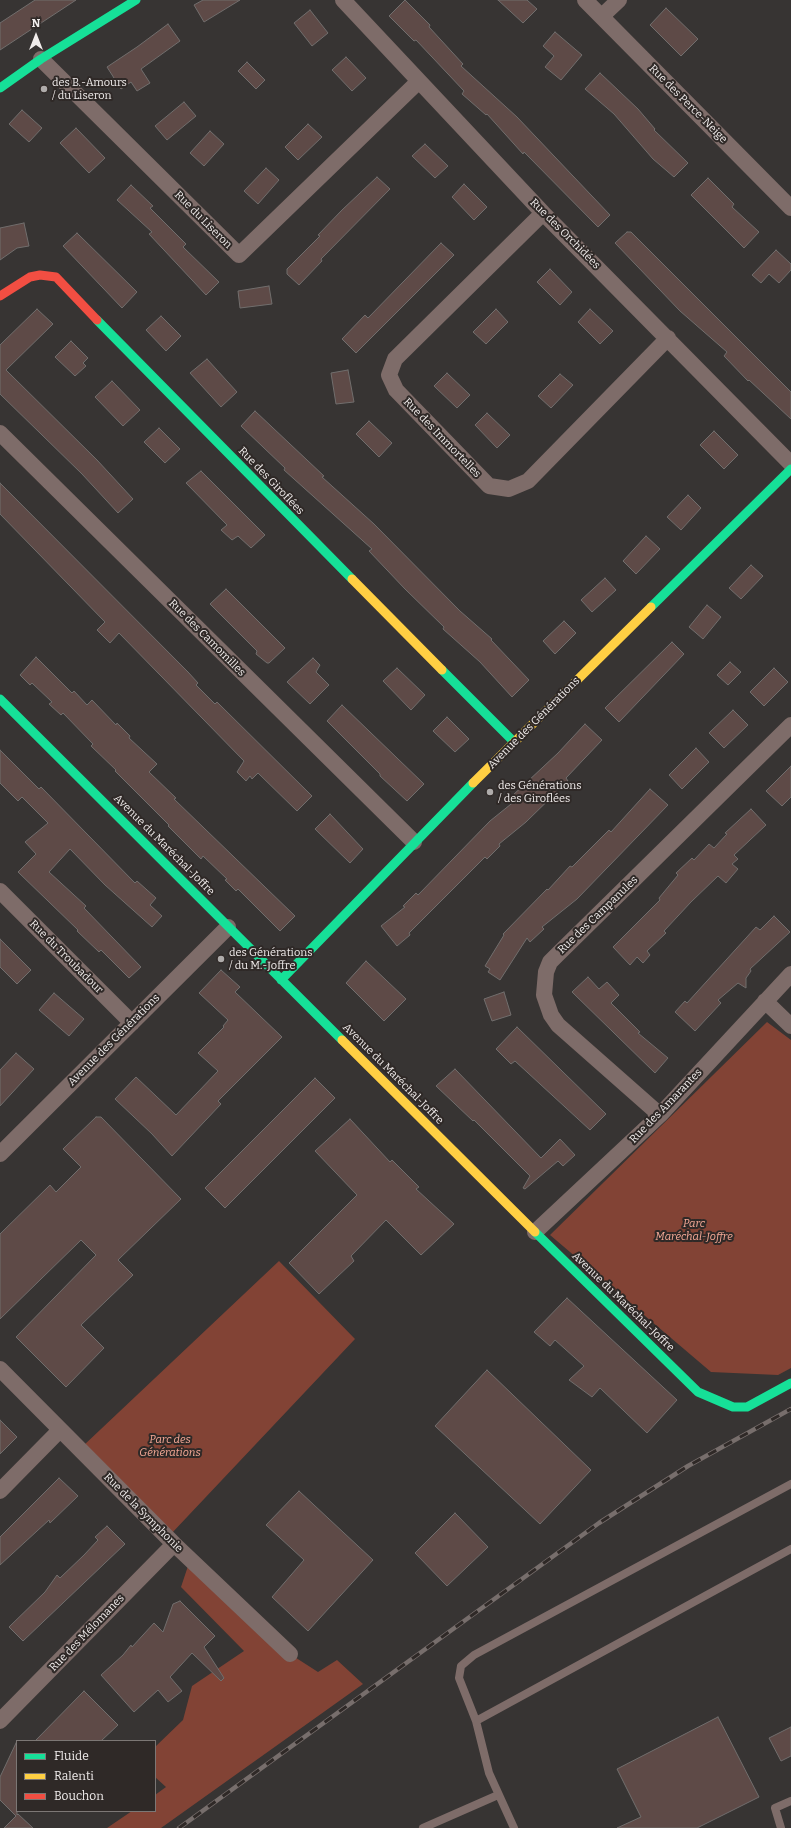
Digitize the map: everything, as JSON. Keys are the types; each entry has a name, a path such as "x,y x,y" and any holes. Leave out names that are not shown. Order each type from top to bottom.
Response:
{"street":[{"path":"0,88 41,59 136,0"},
{"name":"Rue des Orchidées","path":"343,0 543,213 791,464"},
{"name":"Rue des Perce-Neige","path":"585,0 791,208"},
{"path":"602,16 619,0"},
{"name":"Rue du Liseron","path":"41,59 239,255 419,81"},
{"name":"Rue des Immortelles","path":"543,213 395,359 389,375 396,390 489,486 509,489 528,481 668,338"},
{"name":"Rue des Giroflées","path":"0,296 30,277 40,275 56,277 337,566 514,742"},
{"name":"Rue des Camomilles","path":"0,433 414,842"},
{"name":"Avenue des Générations","path":"281,980 414,842 791,469"},
{"name":"Avenue du Maréchal-Joffre","path":"0,699 281,980 698,1392 733,1407 747,1407 791,1383"},
{"name":"Rue des Campanules","path":"660,1115 558,1025 551,1015 544,995 546,972 550,962 791,725"},
{"name":"Rue du Troubadour","path":"0,891 132,1023"},
{"name":"Avenue des Générations","path":"3,1145 132,1023 228,927"},
{"name":"Rue des Amarantes","path":"535,1232 660,1115 791,974"},
{"path":"765,1001 791,1026"},
{"name":"Rue de la Symphonie","path":"0,1369 174,1544 290,1654"},
{"path":"0,1491 60,1430"},
{"name":"Rue des Mélomanes","path":"0,1721 174,1544"}],"lane":[{"path":"514,1828 489,1773 476,1722 459,1678 461,1666 466,1661 791,1484"},
{"path":"476,1722 791,1549"},
{"path":"424,1828 498,1795"},
{"path":"781,1828 775,1808 791,1801"}],"green space":[{"name":"Parc Maréchal-Joffre","path":"767,1022 791,1040 791,1368 778,1375 711,1372 550,1235"},
{"name":"Parc des Générations","path":"279,1261 355,1339 171,1534 83,1446"},
{"path":"190,1560 290,1654 318,1672 337,1660 363,1684 161,1828 107,1828 131,1812 156,1812 156,1794 166,1787 156,1778 156,1746 183,1720 192,1686 244,1651 181,1587"}],"building":[{"path":"35,0 76,0 0,50 0,23"},
{"path":"203,0 240,0 204,22 194,5"},
{"path":"405,0 430,25 429,27 463,64 461,66 517,117 610,215 598,227 524,152 523,154 487,114 486,115 462,94 464,91 416,40 414,41 389,16"},
{"path":"498,0 527,0 537,9 523,23"},
{"path":"666,8 698,39 681,56 650,25"},
{"path":"310,10 328,33 312,46 294,23"},
{"path":"168,24 180,41 141,69 150,83 137,91 131,82 121,89 107,67"},
{"path":"555,32 582,55 561,80 545,67 554,56 543,46"},
{"path":"346,57 366,78 352,91 332,70"},
{"path":"247,62 265,80 256,89 238,71"},
{"path":"600,73 638,109 655,129 654,130 688,163 674,177 653,159 614,114 585,89"},
{"path":"184,102 196,116 167,140 155,126"},
{"path":"22,110 42,128 29,142 9,124"},
{"path":"308,124 322,137 298,160 285,147"},
{"path":"76,128 105,158 89,173 60,143"},
{"path":"210,131 224,144 204,166 190,153"},
{"path":"425,144 448,166 435,178 412,156"},
{"path":"266,168 279,180 258,204 244,191"},
{"path":"377,177 390,189 321,259 322,261 299,285 287,274 287,269 320,236 318,235 342,210"},
{"path":"708,178 734,204 732,207 759,232 744,248 691,195"},
{"path":"464,184 487,207 474,220 452,197"},
{"path":"131,185 153,206 150,208 186,244 183,247 219,282 206,295 149,234 152,232 117,200"},
{"path":"24,223 29,246 17,248 0,260 0,228"},
{"path":"627,232 631,232 791,392 791,419 749,380 748,381 724,356 727,352 680,311 615,243"},
{"path":"77,233 137,292 122,308 63,246"},
{"path":"441,243 454,255 356,353 342,339 365,315 368,318"},
{"path":"776,250 791,264 791,270 779,283 769,274 761,283 752,275"},
{"path":"550,269 572,292 560,305 537,282"},
{"path":"269,286 272,304 240,308 238,291"},
{"path":"37,309 53,324 6,370 97,460 133,499 118,513 82,474 0,394 0,345"},
{"path":"496,309 508,322 486,344 473,332"},
{"path":"590,309 613,331 600,344 578,322"},
{"path":"161,316 181,336 166,351 146,330"},
{"path":"71,341 88,358 83,363 86,366 75,376 55,357"},
{"path":"207,359 237,392 221,407 190,373"},
{"path":"348,370 354,402 336,404 331,373"},
{"path":"447,373 470,395 457,408 434,386"},
{"path":"560,374 573,385 551,408 538,396"},
{"path":"112,381 140,410 123,426 95,397"},
{"path":"255,411 324,476 322,477 374,524 460,611 492,639 491,640 529,680 512,697 480,662 443,629 444,627 369,551 372,549 284,470 285,468 241,426"},
{"path":"487,413 510,435 497,448 475,425"},
{"path":"369,421 392,443 379,457 356,434"},
{"path":"159,428 180,449 165,463 144,442"},
{"path":"714,431 738,455 724,469 700,445"},
{"path":"201,471 265,535 251,548 238,536 232,540 221,530 227,525 186,483"},
{"path":"0,483 188,672 198,683 196,685 215,704 217,702 312,796 297,811 258,773 252,779 250,776 246,781 237,772 244,761 119,633 110,643 97,630 105,622 0,514"},
{"path":"688,495 701,508 681,530 667,517"},
{"path":"646,536 660,549 636,574 623,561"},
{"path":"751,565 763,576 741,599 729,588"},
{"path":"605,578 616,590 592,612 581,600"},
{"path":"226,589 285,648 269,663 256,654 257,651 210,604"},
{"path":"707,605 721,617 703,639 689,627"},
{"path":"564,621 576,633 555,654 543,641"},
{"path":"672,642 684,654 619,722 605,708"},
{"path":"36,657 72,693 74,691 87,705 92,700 116,725 117,723 130,736 129,738 157,764 149,772 176,798 174,799 295,916 280,931 238,889 236,891 225,880 227,879 203,856 201,859 91,746 93,744 63,713 61,715 49,704 52,702 32,683 30,685 20,675"},
{"path":"313,658 320,665 316,672 329,685 310,704 287,682"},
{"path":"730,662 741,672 728,685 717,675"},
{"path":"397,668 425,695 411,710 383,681"},
{"path":"774,668 788,682 764,706 750,692"},
{"path":"342,705 424,784 407,801 380,776 380,774 327,721"},
{"path":"733,710 748,725 724,748 709,733"},
{"path":"447,717 469,739 455,752 433,731"},
{"path":"585,724 602,740 566,778 568,781 526,822 499,844 500,846 487,859 485,857 409,933 410,935 397,946 381,926 405,907 403,906 416,893 418,895 490,821 516,800 512,796 558,753"},
{"path":"696,748 709,762 682,789 669,775"},
{"path":"0,750 39,789 41,787 135,883 137,881 156,898 150,905 162,916 152,927 105,885 70,849 49,872 86,906 84,908 141,967 129,978 101,950 99,952 77,931 78,930 18,872 36,854 25,842 48,823 22,797 18,801 0,783"},
{"path":"791,766 791,797 782,806 766,791"},
{"path":"650,789 668,805 577,899 542,927 544,929 530,942 527,938 500,980 488,972 490,969 485,966 504,935 503,934 570,866 572,867 609,830 611,832"},
{"path":"751,809 766,825 734,855 738,859 732,864 738,869 726,883 718,876 664,931 666,933 647,951 650,955 643,963 637,957 630,965 613,947 660,900 659,898 678,875 676,873 692,858 694,860 709,844 714,848 727,834 725,833"},
{"path":"330,814 363,849 350,863 315,829"},
{"path":"774,916 790,932 750,969 751,971 746,978 746,988 738,983 718,1000 721,1003 695,1031 675,1012 685,1001 687,1003 756,927 760,930"},
{"path":"0,939 31,970 17,984 0,967"},
{"path":"366,961 406,999 384,1021 346,983"},
{"path":"221,970 240,987 235,992 282,1037 218,1101 221,1104 172,1156 152,1134 115,1099 136,1077 176,1115 218,1071 198,1053 224,1027 223,1026 228,1020 199,993"},
{"path":"588,977 599,989 607,982 619,995 611,1003 640,1032 638,1033 668,1058 655,1073 572,992"},
{"path":"504,992 511,1015 492,1021 484,999"},
{"path":"54,993 84,1019 69,1036 39,1010"},
{"path":"517,1027 606,1114 590,1130 515,1061 511,1064 496,1049"},
{"path":"16,1053 34,1069 0,1106 0,1070"},
{"path":"455,1069 541,1158 560,1139 575,1155 563,1166 558,1161 525,1189 523,1188 530,1176 474,1120 473,1121 436,1086"},
{"path":"315,1078 335,1098 225,1208 205,1188"},
{"path":"96,1117 101,1117 181,1199 118,1260 133,1275 81,1325 104,1348 66,1387 16,1337 96,1255 81,1240 0,1319 0,1234 50,1185 56,1192 81,1167 63,1149"},
{"path":"350,1119 390,1162 392,1160 419,1187 416,1189 454,1224 421,1255 386,1220 351,1256 354,1261 319,1294 289,1263 357,1195 315,1151"},
{"path":"567,1298 677,1400 647,1433 600,1388 592,1397 569,1380 584,1366 555,1340 550,1346 534,1332"},
{"path":"487,1370 591,1470 540,1524 435,1426"},
{"path":"0,1420 17,1437 0,1454"},
{"path":"59,1478 78,1496 50,1523 49,1520 0,1565 0,1537"},
{"path":"299,1491 373,1560 308,1631 272,1597 304,1560 266,1525"},
{"path":"455,1513 488,1547 447,1586 415,1553"},
{"path":"107,1526 125,1544 23,1641 9,1627 45,1592 57,1575 60,1578 84,1555 98,1540 95,1537"},
{"path":"180,1601 215,1636 204,1647 224,1678 221,1681 192,1653 170,1677 182,1691 168,1702 158,1690 134,1712 101,1675 123,1655 131,1645 132,1647 154,1623 163,1632 173,1604"},
{"path":"84,1691 118,1725 102,1740 36,1740"},
{"path":"718,1717 759,1797 697,1828 617,1828 641,1817 617,1769"},
{"path":"791,1727 791,1756 781,1761 769,1738"},
{"path":"16,1743 16,1812 17,1815 18,1814 33,1828 4,1828 16,1816 0,1800 0,1777"}],"railway":[{"path":"179,1828 599,1523 688,1466 791,1409"}],"traffic: fast":[{"path":"0,88 41,59 136,0"},
{"path":"97,320 352,579"},
{"path":"651,607 791,469"},
{"path":"442,670 514,742"},
{"path":"0,699 342,1040"},
{"path":"281,980 473,783"},
{"path":"535,1232 698,1392 733,1407 747,1407 791,1383"}],"traffic: slow":[{"path":"352,579 442,670"},
{"path":"473,783 651,607"},
{"path":"342,1040 535,1232"}],"traffic: jam":[{"path":"0,296 30,277 40,275 56,277 97,320"}],"place":[{"name":"des B.-Amours / du Liseron","path":"44,89"},
{"name":"des Générations / des Giroflées","path":"490,792"},
{"name":"des Générations / du M.-Joffre","path":"221,959"}]}
